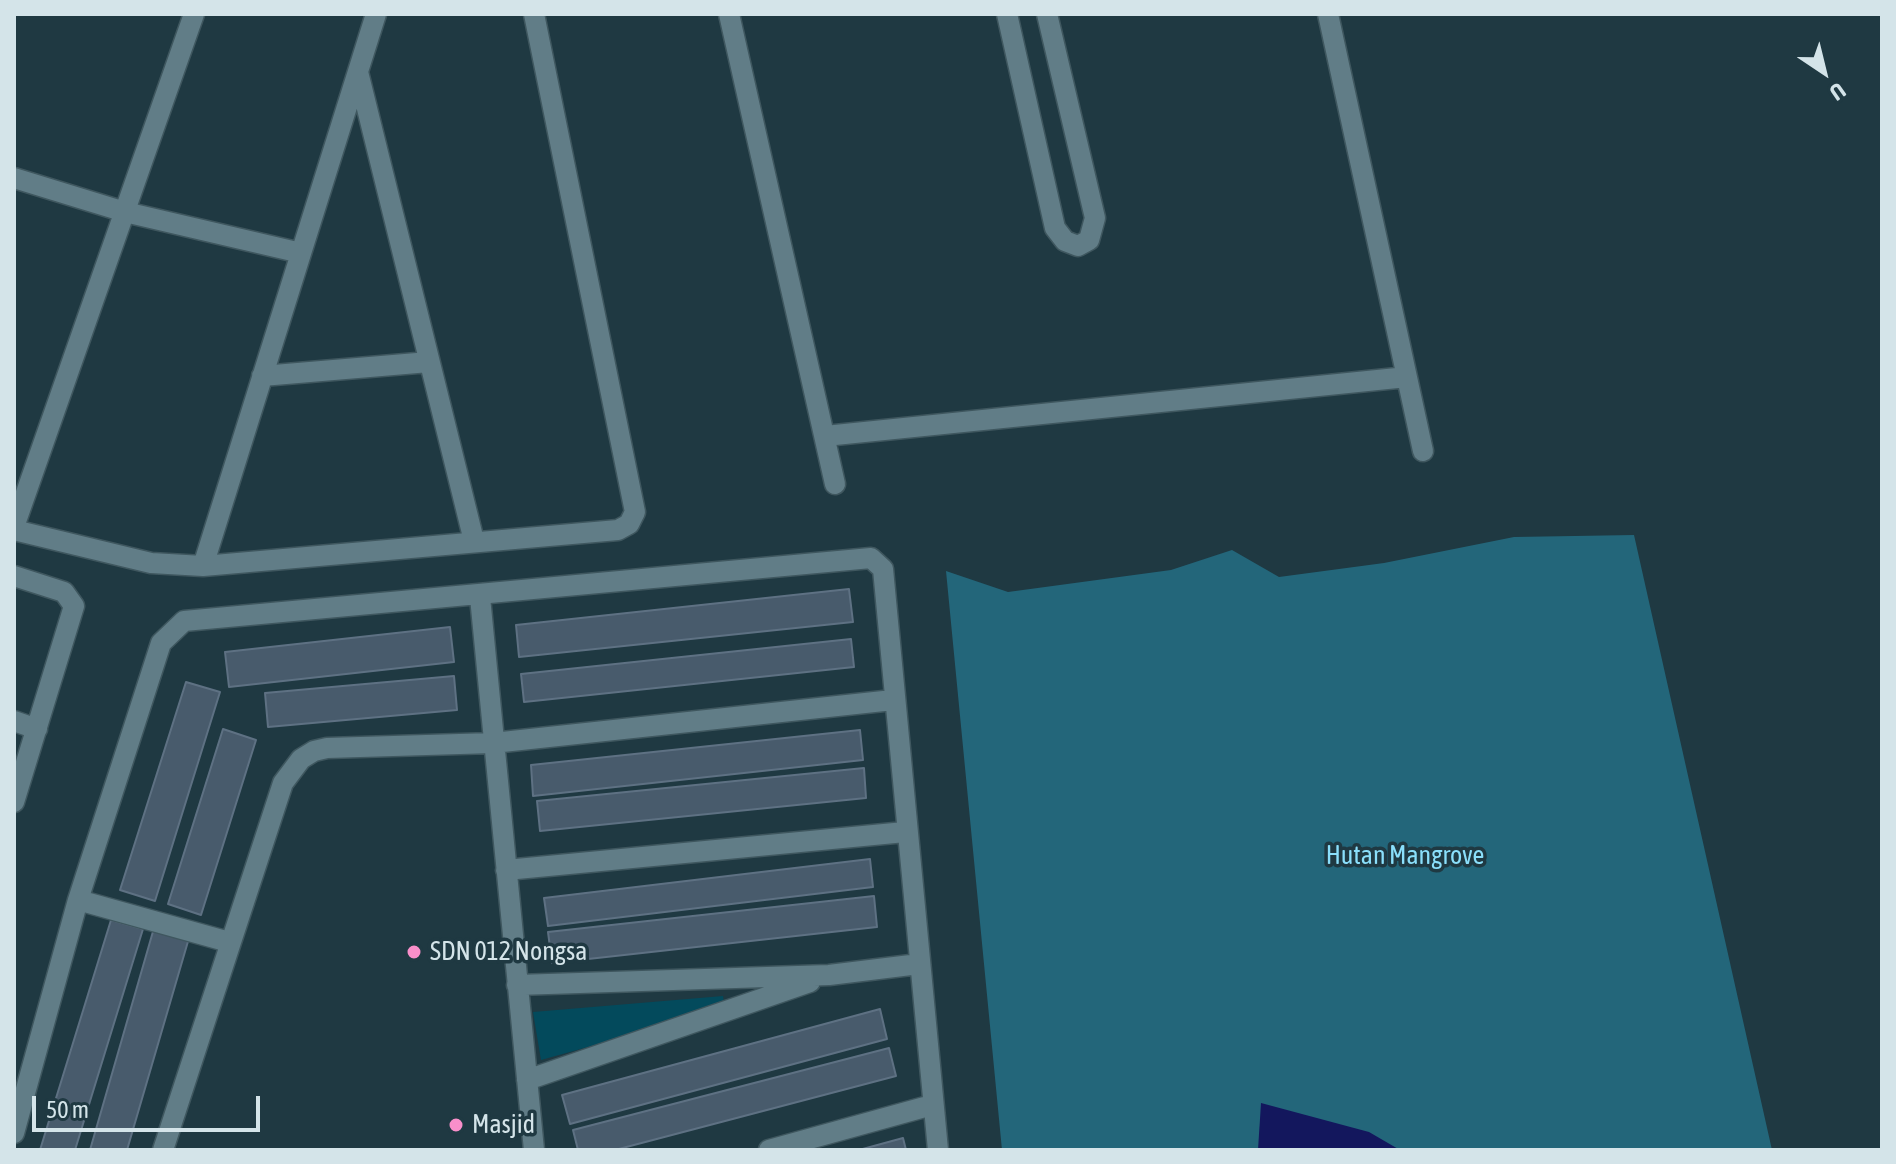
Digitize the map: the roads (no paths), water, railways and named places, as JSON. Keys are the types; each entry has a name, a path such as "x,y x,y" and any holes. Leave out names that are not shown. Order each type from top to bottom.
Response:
{"street":[{"path":"194,14 14,528 151,563 203,566 618,530 629,524 635,512 534,14"},
{"path":"203,566 376,14"},
{"path":"729,14 835,484"},
{"path":"1007,14 1055,228 1065,241 1078,246 1089,240 1095,218 1047,14"},
{"path":"1328,14 1423,451"},
{"path":"358,72 474,541"},
{"path":"14,178 125,212 301,253"},
{"path":"262,376 429,362"},
{"path":"825,436 1407,377"},
{"path":"14,1133 78,900 161,643 175,626 184,621 480,597 875,559 883,569 905,832 938,1150"},
{"path":"14,576 64,592 74,606 14,802"},
{"path":"480,597 534,1150"},
{"path":"163,1150 283,783 301,759 327,748 493,743 893,700"},
{"path":"14,721 37,729"},
{"path":"506,870 905,832"},
{"path":"78,900 229,942"},
{"path":"517,985 829,975 919,964"},
{"path":"527,1080 829,975"},
{"path":"769,1150 932,1105"}],"place":[{"name":"SDN 012 Nongsa","path":"414,952"},
{"name":"Masjid","path":"456,1125"}],"park label":[{"name":"Hutan Mangrove","path":"1405,856"}]}
